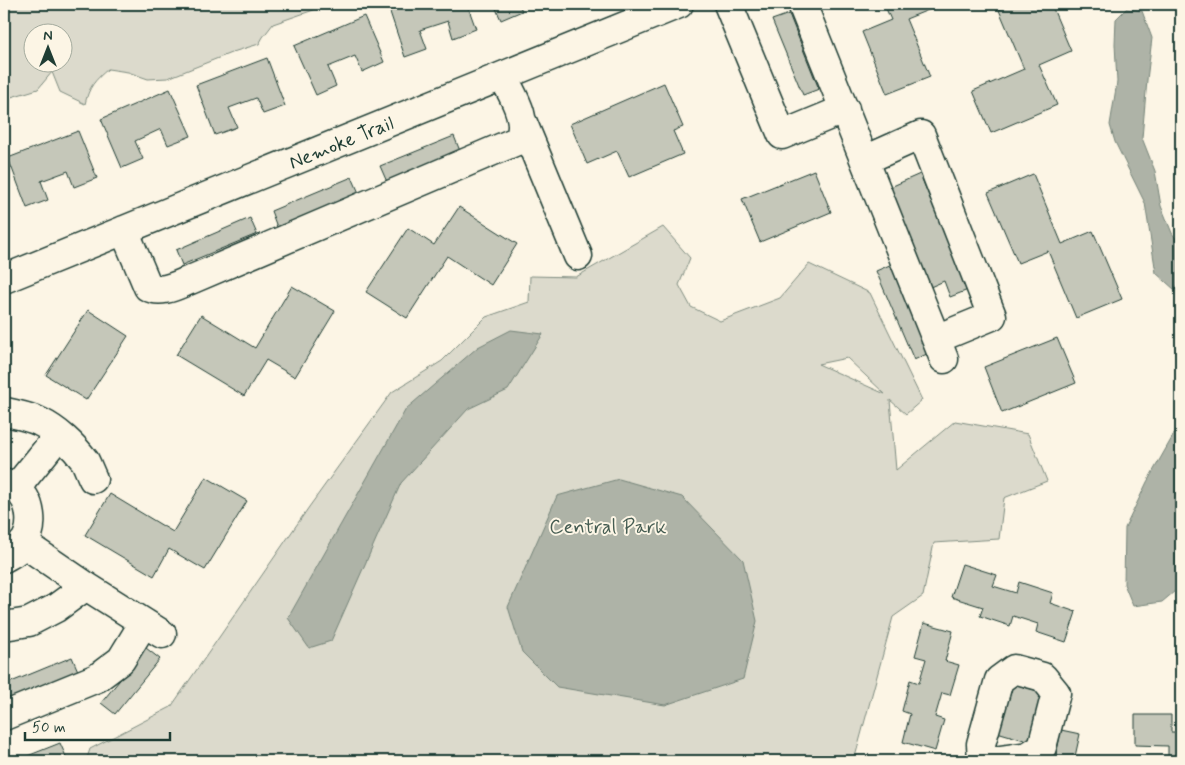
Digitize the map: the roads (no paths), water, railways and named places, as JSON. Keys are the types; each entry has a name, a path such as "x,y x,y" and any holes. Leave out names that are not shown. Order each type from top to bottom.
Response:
{"street":[{"name":"Nemoke Trail","path":"4,279 679,4"},
{"path":"728,4 782,135 845,109"},
{"path":"802,4 940,349 992,316 921,135 865,160"},
{"path":"503,76 578,256"},
{"path":"124,230 148,287 154,290 169,288 519,140 523,123"},
{"path":"6,412 28,417 42,423 59,435 77,451 86,463 93,479"},
{"path":"4,716 97,678 121,660 153,629 86,586 14,550 30,529 31,516 26,501 10,486 59,435"},
{"path":"4,626 29,622 56,608 86,586"},
{"path":"982,761 981,744 998,680 1014,670 1043,677 1056,693 1042,747 1028,756 993,761"}],"park label":[{"name":"Central Park","path":"608,526"}]}
